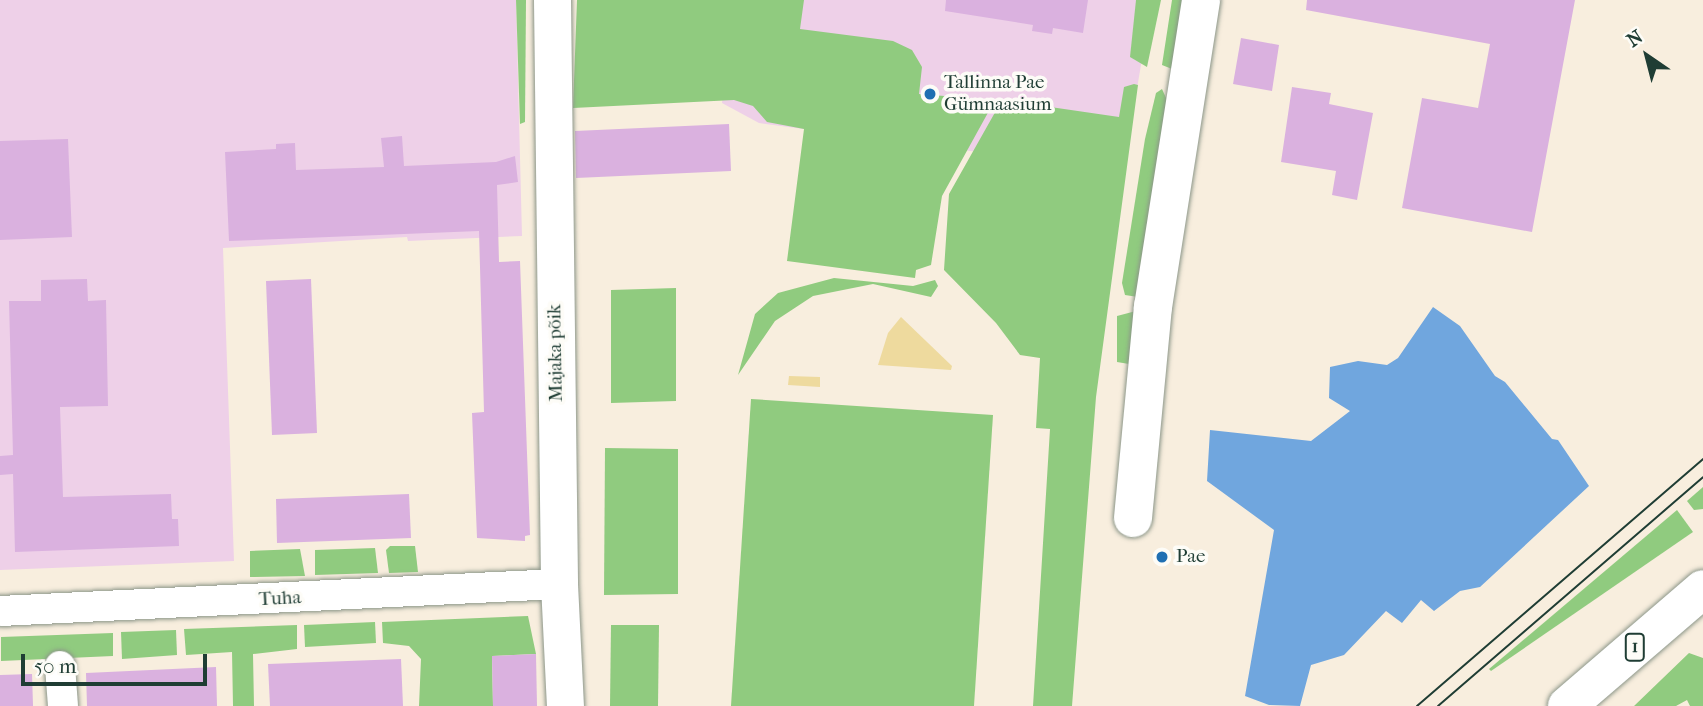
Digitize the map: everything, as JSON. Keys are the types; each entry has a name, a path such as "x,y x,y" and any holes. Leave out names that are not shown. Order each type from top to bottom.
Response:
{"main road":[{"path":"1133,518 1153,307 1200,0"},
{"name":"1","path":"1567,706 1703,589"}],"street":[{"name":"Majaka põik","path":"552,0 559,584 565,706"},
{"name":"Tuha","path":"0,611 559,584"},
{"path":"60,666 63,706"}],"shaded area":[{"path":"0,0 516,0 522,236 408,241 407,237 223,248 234,561 0,570"},
{"name":"Tallinna Pae Gümnaasium","path":"736,0 1152,0 1123,171 759,123 722,103"}],"green space":[{"path":"516,0 526,0 525,122 520,124"},
{"path":"577,0 804,0 800,29 893,41 912,50 922,67 919,94 995,100 942,196 931,265 916,270 915,278 787,261 804,129 767,122 753,106 734,100 573,108"},
{"path":"1136,0 1161,0 1147,67 1130,57"},
{"path":"1172,0 1183,0 1172,69 1162,65"},
{"path":"1138,85 1096,397 1072,706 1033,706 1050,429 1036,428 1040,358 1020,355 996,323 944,270 949,194 1002,100 1119,117 1124,87"},
{"path":"1162,89 1167,100 1138,297 1125,295 1122,283 1145,139 1156,93"},
{"path":"834,278 913,286 935,280 938,286 931,297 873,284 813,296 775,321 738,375 755,314 778,293"},
{"path":"676,288 676,401 611,403 611,290"},
{"path":"1136,311 1129,364 1117,362 1117,316"},
{"path":"751,399 993,415 974,706 731,706"},
{"path":"605,448 678,449 678,594 604,595"},
{"path":"1703,487 1703,509 1694,510 1687,501"},
{"path":"1677,510 1693,532 1491,671 1489,669"},
{"path":"390,546 415,546 418,572 389,573 386,550"},
{"path":"375,548 378,573 315,575 315,550"},
{"path":"300,549 305,576 250,577 250,551"},
{"path":"528,616 536,654 492,656 493,706 419,706 421,659 409,646 383,643 382,622"},
{"path":"375,622 376,643 305,647 304,625"},
{"path":"297,625 297,649 253,654 254,706 233,706 232,652 186,655 184,629"},
{"path":"611,625 659,625 658,706 610,706"},
{"path":"176,630 177,655 122,659 121,632"},
{"path":"113,633 113,656 1,661 1,637"},
{"path":"1689,653 1703,658 1703,706 1690,706 1687,700 1676,706 1634,706"}],"sand":[{"path":"901,317 952,366 951,370 878,365 888,333"},
{"path":"789,376 820,377 820,387 788,385"}],"water":[{"path":"1433,307 1460,326 1495,376 1505,382 1552,439 1558,440 1589,486 1480,587 1460,591 1434,611 1421,600 1402,623 1386,611 1344,655 1311,665 1300,706 1269,705 1245,696 1274,530 1207,481 1210,430 1311,441 1350,411 1329,398 1330,367 1358,361 1387,365 1398,358"}],"building":[{"path":"946,0 1088,0 1083,33 1053,28 1052,34 1032,31 1033,25 945,11"},
{"path":"1307,0 1575,0 1532,232 1402,208 1422,98 1478,108 1490,44 1306,10"},
{"path":"1241,38 1279,45 1272,91 1233,84"},
{"path":"1292,87 1331,93 1329,104 1373,113 1357,200 1332,195 1336,171 1281,162"},
{"path":"729,124 731,171 576,178 575,131"},
{"path":"402,136 404,166 496,162 515,156 518,182 497,185 499,262 520,261 530,535 525,536 525,541 477,538 472,413 484,412 479,231 229,241 225,152 276,149 276,144 295,143 296,170 384,167 381,138"},
{"path":"68,139 72,237 0,240 0,141"},
{"path":"87,279 88,301 106,300 108,406 60,407 63,497 171,494 172,519 178,519 179,546 15,552 13,474 0,475 0,456 13,455 9,301 41,301 41,280"},
{"path":"311,279 317,433 272,435 266,281"},
{"path":"409,494 411,538 277,543 276,499"},
{"path":"536,654 537,706 493,706 492,656"},
{"path":"401,659 403,706 270,706 268,664"},
{"path":"216,667 217,706 87,706 86,673"},
{"path":"32,674 33,706 0,706 0,675"}],"tram line":[{"path":"1417,706 1703,459"},
{"path":"1438,706 1703,477"}],"place":[{"name":"Tallinna Pae Gümnaasium","path":"930,94"},
{"name":"Pae","path":"1162,557"}]}
